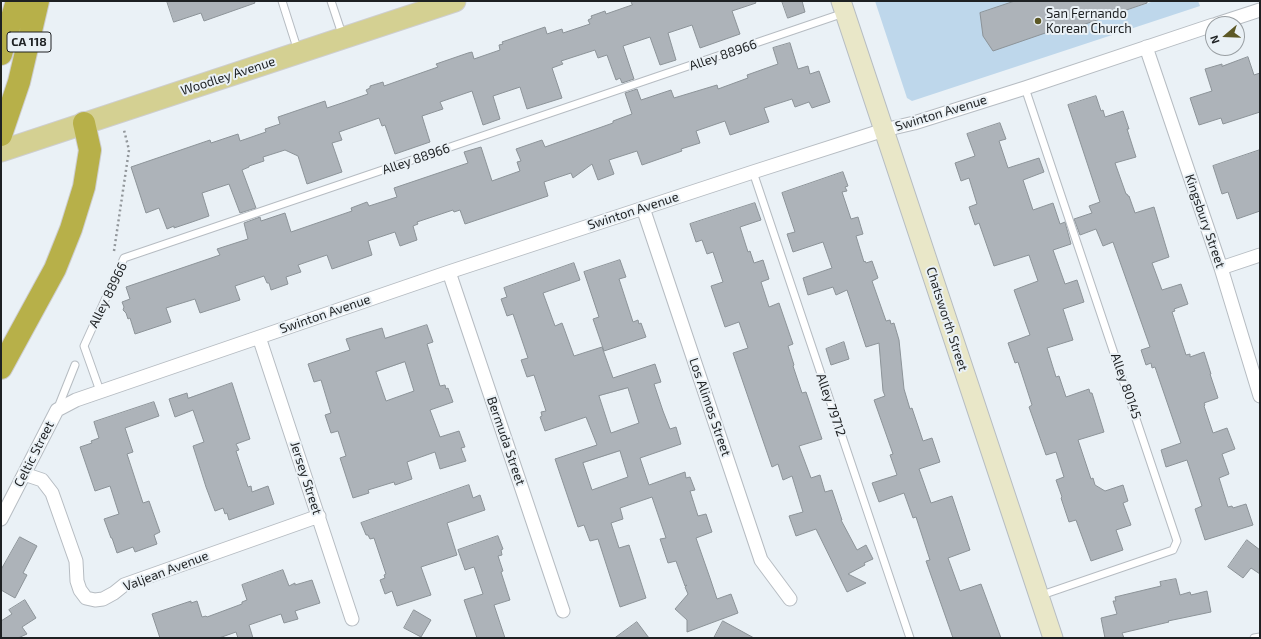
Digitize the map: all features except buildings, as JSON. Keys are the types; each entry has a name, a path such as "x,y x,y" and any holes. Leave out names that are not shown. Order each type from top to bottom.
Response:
{"highway":[{"name":"CA 118","path":"1,54 17,1"},
{"name":"CA 118","path":"1,135 19,82 38,1"},
{"path":"1,368 55,269 71,229 84,187 90,150 84,123"}],"main road":[{"name":"Woodley Avenue","path":"1,151 455,1"},
{"name":"Chatsworth Street","path":"843,7 1053,638"}],"street":[{"path":"1242,16 1260,10"},
{"name":"Swinton Avenue","path":"57,410 76,400 100,391 449,272 884,130 914,123 1025,88 1205,28"},
{"name":"Kingsbury Street","path":"1146,47 1221,268 1260,396"},
{"name":"Los Alimos Street","path":"643,208 761,560 790,599"},
{"path":"1221,268 1260,255"},
{"name":"Bermuda Street","path":"449,272 563,611"},
{"name":"Jersey Street","path":"259,337 352,620"},
{"name":"Celtic Street","path":"1,518 57,410"},
{"name":"Valjean Avenue","path":"24,474 42,480 52,493 76,561 77,580 80,590 86,598 95,600 103,599 124,585 318,516"}],"lane":[{"path":"282,1 299,53"},
{"path":"331,1 343,38"},
{"name":"Alley 88966","path":"100,391 84,346 124,258 843,7"},
{"name":"Alley 80145","path":"1025,88 1178,541 1172,550 1039,596"},
{"name":"Alley 79712","path":"753,172 910,638"},
{"path":"57,410 75,365"},
{"path":"1254,638 1260,637"}],"path":[{"path":"119,112 129,150 114,252 124,258"}],"shaded area":[{"path":"875,1 1015,1 1054,30 1056,34 1154,1 1198,1 1200,6 912,101 907,98"}],"place":[{"name":"San Fernando Korean Church","path":"1038,21"}]}
